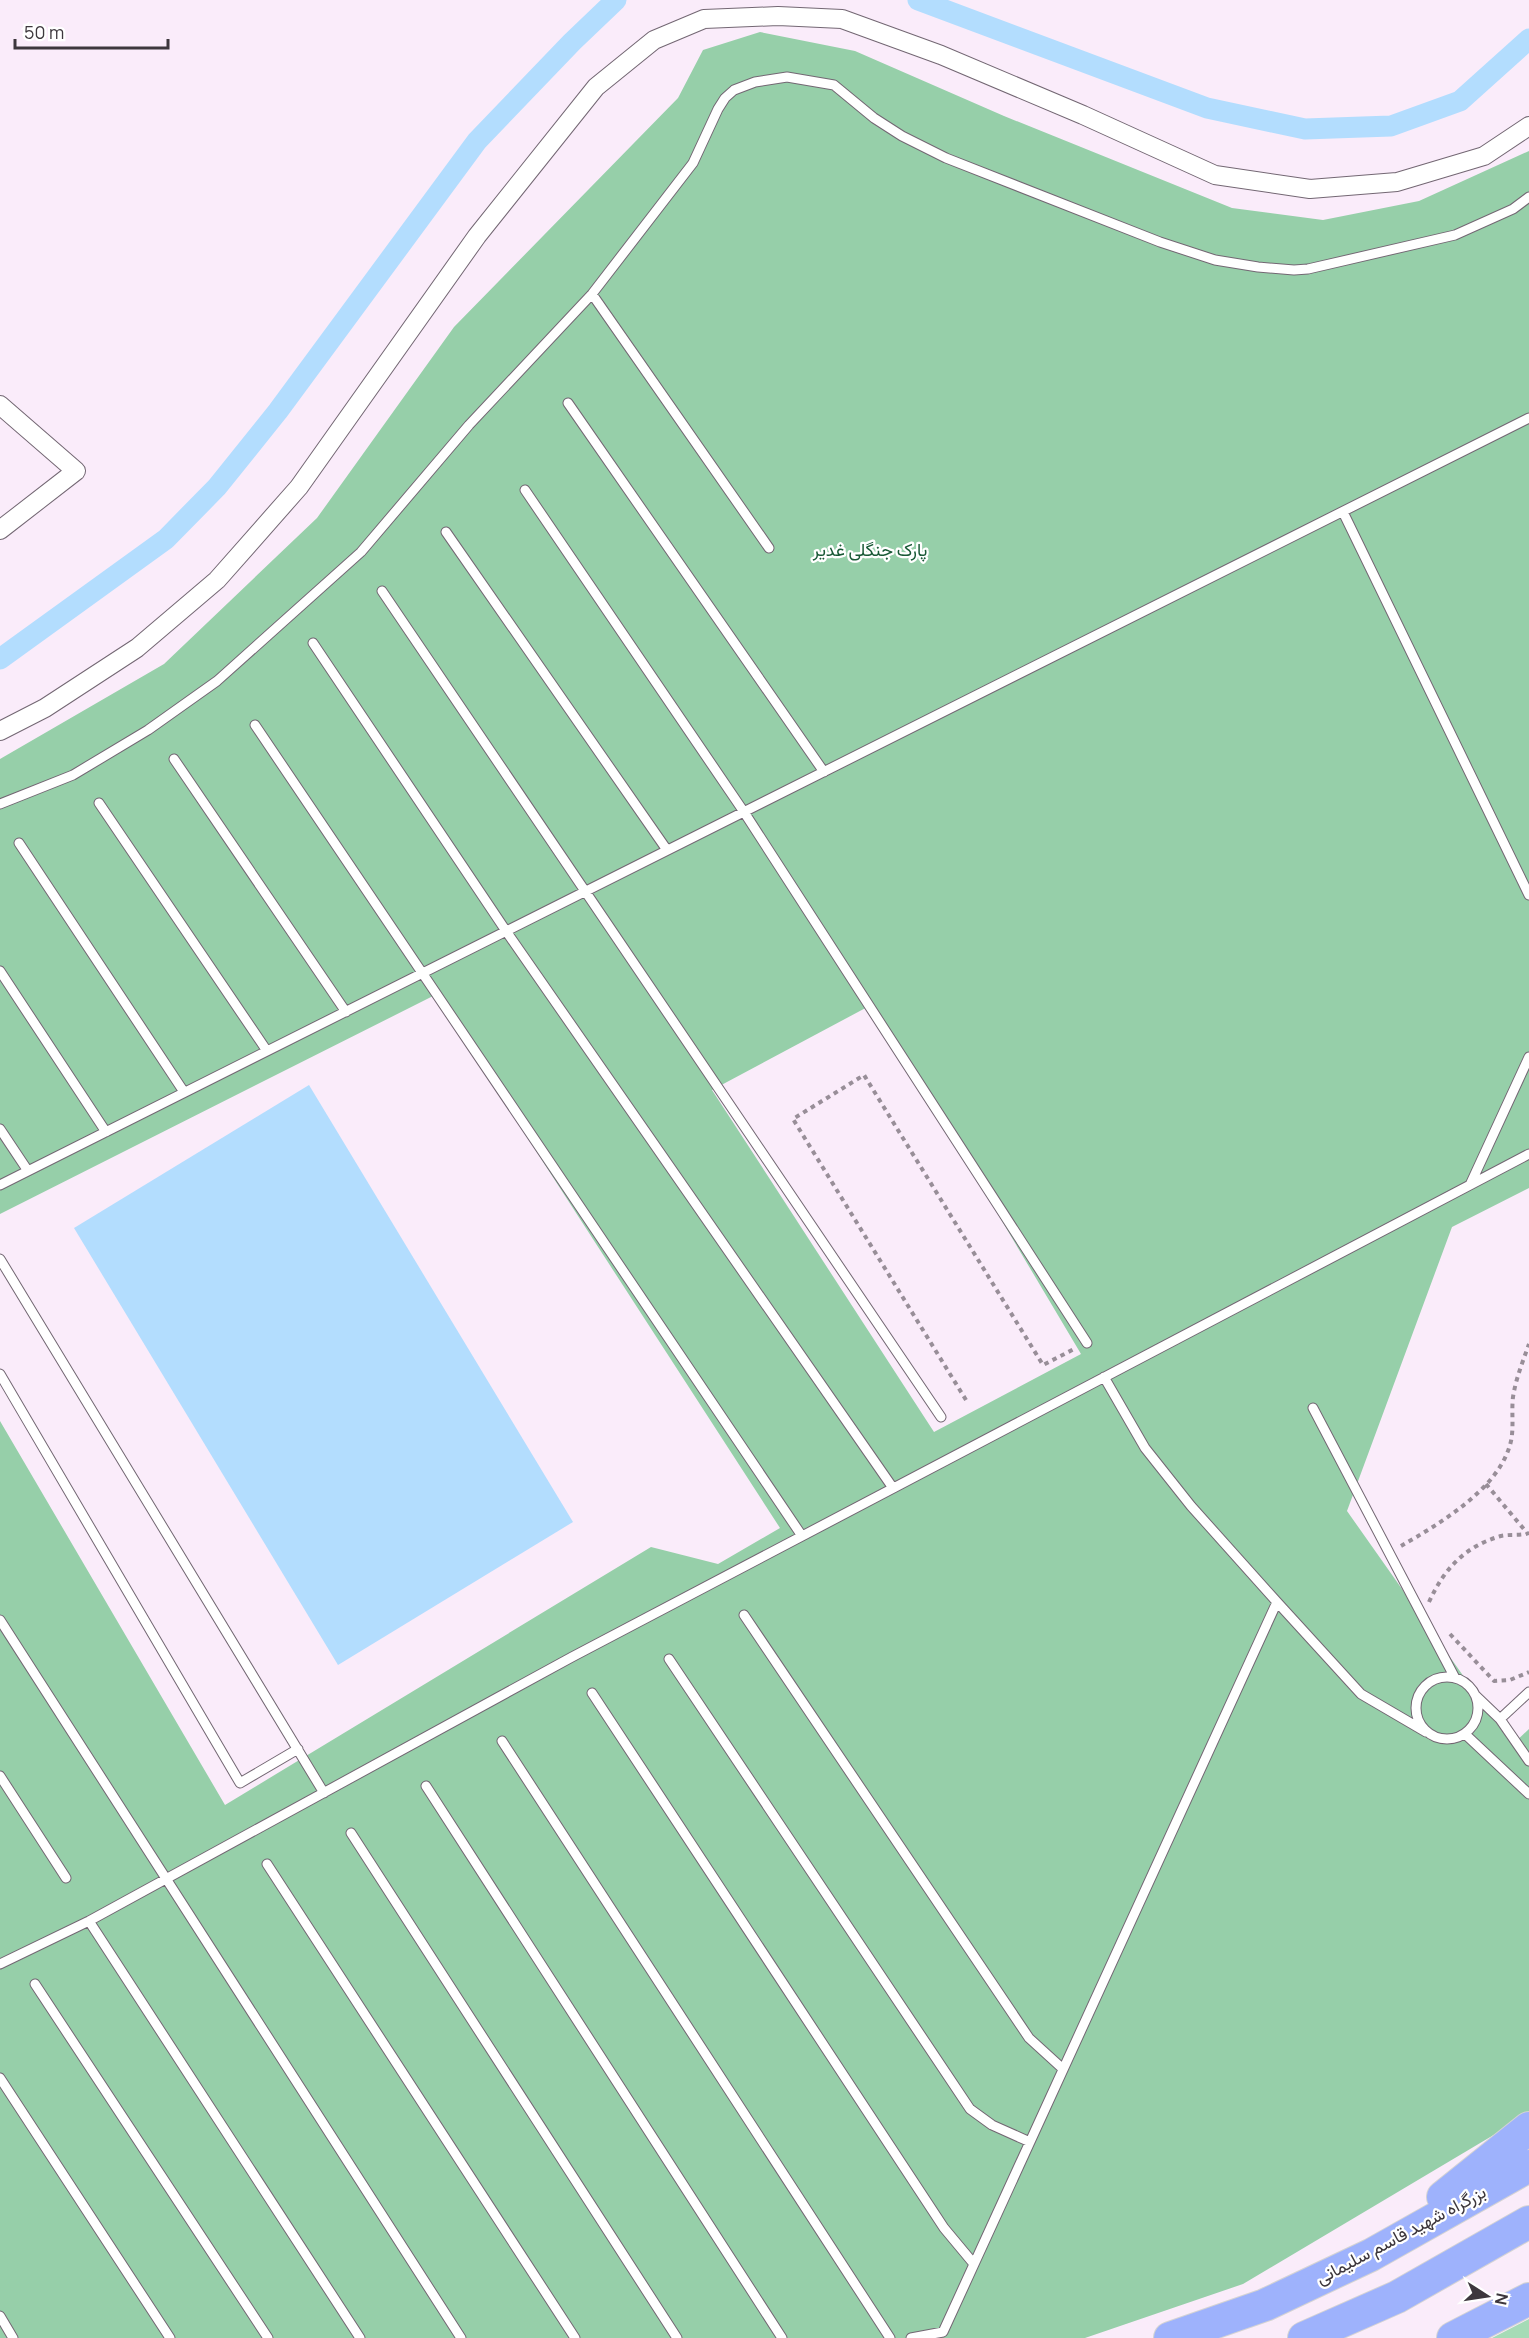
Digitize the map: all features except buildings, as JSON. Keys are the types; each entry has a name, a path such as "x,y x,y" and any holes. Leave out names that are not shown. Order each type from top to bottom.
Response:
{"highway":[{"path":"1371,2255 1529,2128"},
{"name":"بزرگراه شهید قاسم سلیمانی","path":"1170,2338 1265,2305 1371,2255 1529,2166"},
{"path":"1304,2338 1397,2297 1529,2222"},
{"path":"1453,2338 1529,2299"}],"street":[{"path":"0,731 45,708 137,648 217,580 299,487 477,236 596,87 654,40 704,19 778,15 842,19 941,55 1083,115 1215,176 1310,189 1398,182 1484,156 1529,126"},
{"path":"0,405 76,471 0,530"}],"lane":[{"path":"0,804 73,775 148,730 218,681 361,552 469,424 592,294 693,163 718,109 734,90 755,82 787,76 834,86 874,118 902,136 946,158 1160,242 1215,260 1258,267 1308,269 1455,235 1513,209 1529,197"},
{"path":"592,294 769,548"},
{"path":"568,403 824,772"},
{"path":"0,1185 1529,418"},
{"path":"525,490 744,812 1087,1343"},
{"path":"1343,512 1529,895"},
{"path":"446,532 667,850"},
{"path":"382,591 941,1417"},
{"path":"314,643 506,931 892,1488"},
{"path":"255,725 802,1536"},
{"path":"174,759 346,1012"},
{"path":"99,803 267,1051"},
{"path":"19,843 184,1092"},
{"path":"0,971 106,1132"},
{"path":"1470,1185 1529,1057"},
{"path":"0,1129 28,1171"},
{"path":"0,1964 89,1921 572,1657 1529,1154"},
{"path":"0,1260 324,1793"},
{"path":"0,1374 240,1783 298,1749"},
{"path":"1104,1377 1146,1448 1191,1506 1361,1694 1438,1739 1452,1740 1465,1734 1474,1724 1478,1710 1476,1696"},
{"path":"1313,1408 1455,1678"},
{"path":"911,2338 943,2332 1277,1602"},
{"path":"744,1615 1029,2038 1063,2069"},
{"path":"0,1620 460,2338"},
{"path":"669,1659 970,2109 992,2125 1030,2142"},
{"path":"1426,1732 1416,1713 1415,1706 1419,1693 1429,1683 1442,1677 1455,1678 1468,1685 1500,1719 1529,1761"},
{"path":"1500,1719 1529,1692"},
{"path":"592,1693 944,2228 974,2264"},
{"path":"1465,1734 1529,1794"},
{"path":"502,1741 890,2338"},
{"path":"0,1776 66,1878"},
{"path":"426,1786 782,2338"},
{"path":"351,1833 677,2338"},
{"path":"267,1864 575,2338"},
{"path":"89,1921 360,2338"},
{"path":"35,1984 268,2338"},
{"path":"0,2078 170,2338"},
{"path":"0,2316 13,2338"}],"path":[{"path":"966,1400 793,1119 864,1075 1043,1365 1087,1343"},
{"path":"1397,1547 1435,1526 1486,1484 1501,1467 1510,1446 1513,1398 1521,1364 1529,1344"},
{"path":"1521,1364 1529,1367"},
{"path":"1486,1484 1529,1534"},
{"path":"1428,1605 1436,1587 1453,1562 1473,1546 1502,1536 1529,1534"},
{"path":"1445,1629 1494,1681 1510,1680 1529,1672"}],"green space":[{"name":"پارک جنگلی غدیر","path":"760,32 855,51 1004,116 1232,208 1323,220 1419,201 1529,151 1529,1188 1452,1227 1347,1511 1512,1745 1529,1729 1529,2114 1243,2284 1085,2338 0,2338 0,1421 225,1805 651,1547 718,1564 780,1528 435,995 0,1214 0,759 164,664 317,518 454,327 678,98 703,50","holes":["873,1004 1081,1354 934,1432 712,1090"]},
{"path":"1529,2319 1529,2338 1492,2338"}],"water":[{"path":"309,1085 573,1522 338,1665 74,1228"}],"waterway":[{"path":"0,659 166,539 217,487 278,411 477,141 572,42 616,0"},
{"path":"918,0 1207,108 1305,129 1391,126 1460,101 1529,39"}]}
